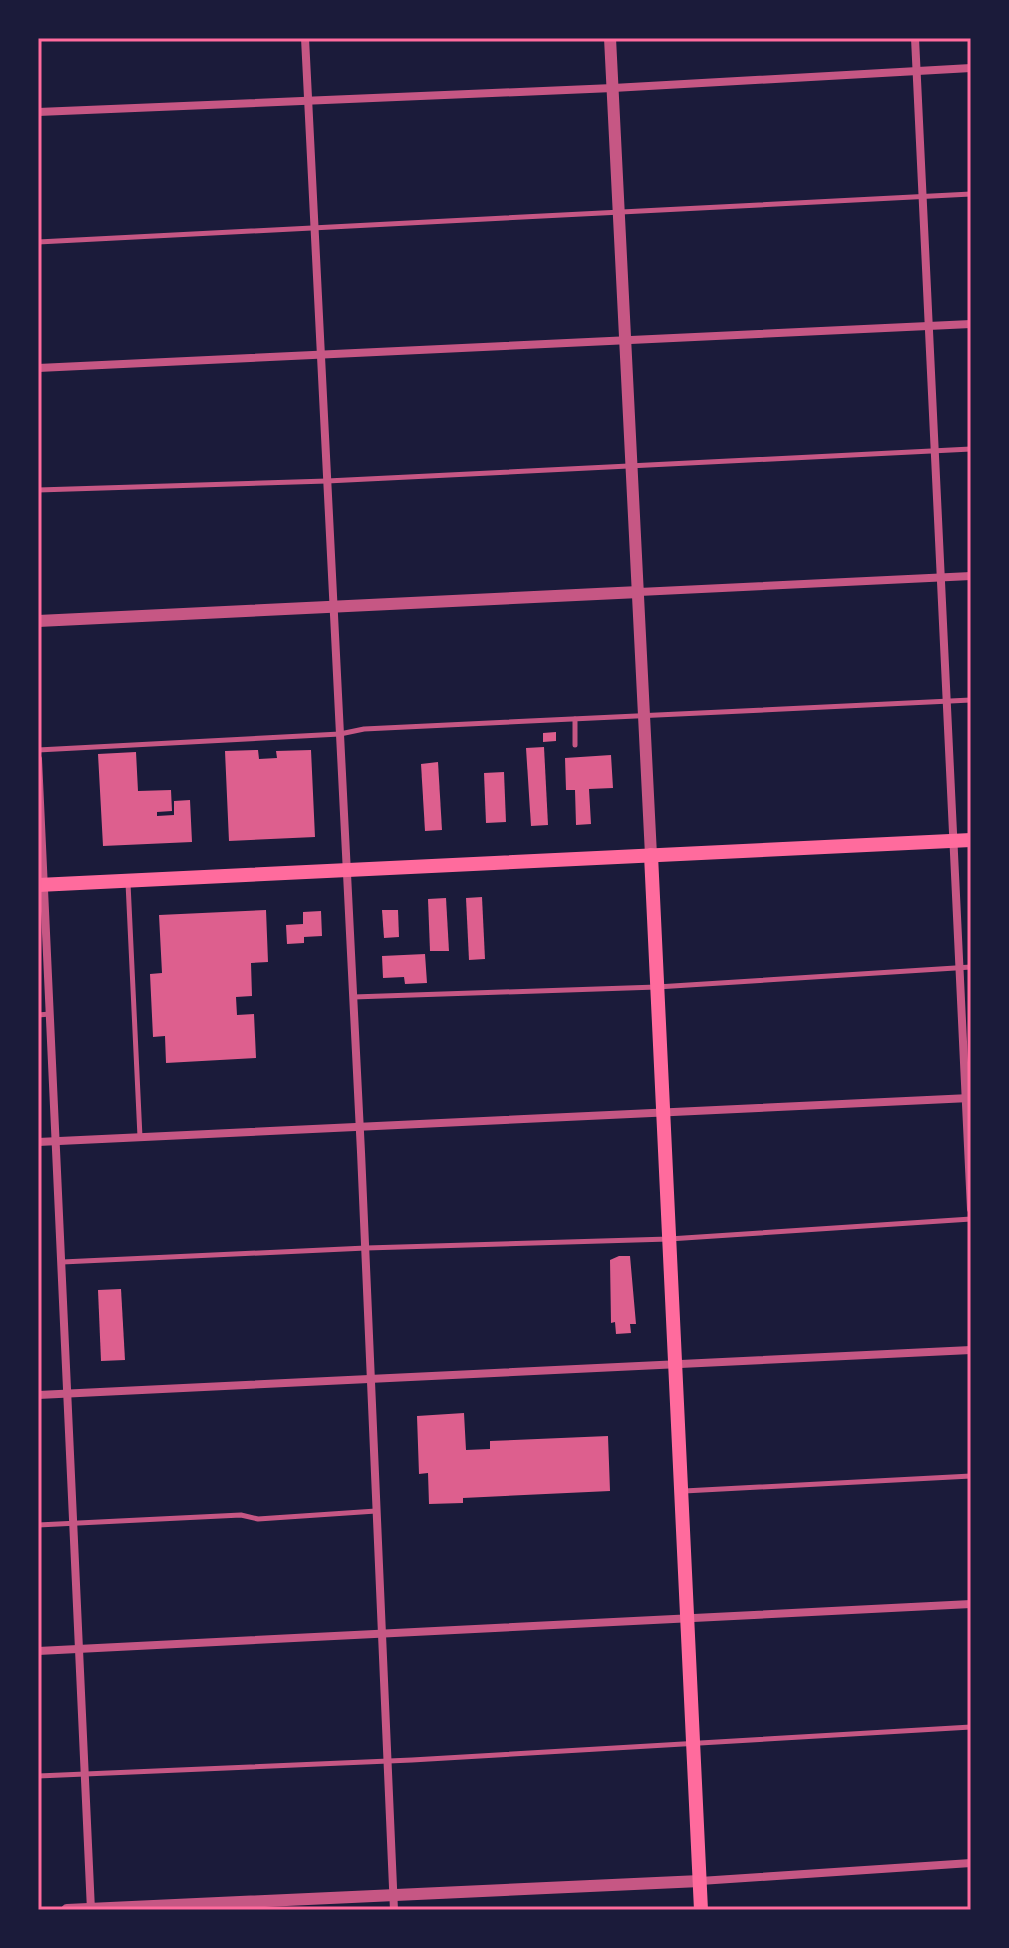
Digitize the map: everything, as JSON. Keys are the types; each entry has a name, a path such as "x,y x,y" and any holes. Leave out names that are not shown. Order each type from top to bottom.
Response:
{"main road":[{"path":"41,885 971,840"},
{"path":"651,855 701,1910"}],"street":[{"path":"305,38 366,1248 394,1910"},
{"path":"610,38 651,855"},
{"path":"915,38 971,1209"},
{"path":"38,112 613,88 971,68"},
{"path":"38,368 971,324"},
{"path":"38,621 971,576"},
{"path":"38,759 41,885 51,1014 91,1909"},
{"path":"38,1142 968,1098"},
{"path":"38,1395 674,1367 971,1350"},
{"path":"38,1651 687,1621 971,1604"},
{"path":"67,1910 700,1881 971,1863"}],"lane":[{"path":"38,242 971,194"},
{"path":"38,490 327,481 971,449"},
{"path":"38,750 340,734 364,729 971,700"},
{"path":"575,719 575,745"},
{"path":"128,881 140,1138"},
{"path":"353,997 657,987 971,967"},
{"path":"38,1015 51,1014"},
{"path":"62,1262 366,1248 669,1239 971,1219"},
{"path":"680,1491 971,1476"},
{"path":"38,1525 241,1515 258,1519 377,1511"},
{"path":"38,1776 388,1761 971,1727"}],"building":[{"path":"556,732 556,741 543,742 543,733"},
{"path":"544,747 548,825 531,826 526,748"},
{"path":"258,750 259,759 277,758 276,751 311,750 315,837 229,841 225,751"},
{"path":"136,752 138,791 171,790 172,811 157,812 157,816 174,815 174,801 190,800 192,842 103,846 98,754"},
{"path":"611,755 613,788 589,789 591,824 576,825 575,790 566,790 565,758"},
{"path":"438,762 442,830 425,831 421,764"},
{"path":"504,772 506,822 486,823 484,773"},
{"path":"482,897 485,959 469,960 466,898"},
{"path":"446,898 449,951 430,951 428,899"},
{"path":"266,910 268,962 251,963 252,996 236,997 237,1015 254,1014 256,1058 166,1063 165,1036 153,1037 150,974 162,973 159,915"},
{"path":"382,910 398,910 399,937 384,938"},
{"path":"321,911 322,936 304,937 304,943 287,944 286,925 303,924 303,912"},
{"path":"425,954 427,983 405,984 404,977 383,978 382,956"},
{"path":"630,1256 636,1324 630,1324 631,1333 616,1334 615,1322 611,1323 610,1260"},
{"path":"121,1289 125,1360 101,1361 98,1290"},
{"path":"464,1413 466,1450 490,1449 490,1441 608,1436 610,1491 463,1498 463,1503 429,1504 428,1473 419,1474 417,1416"}]}
